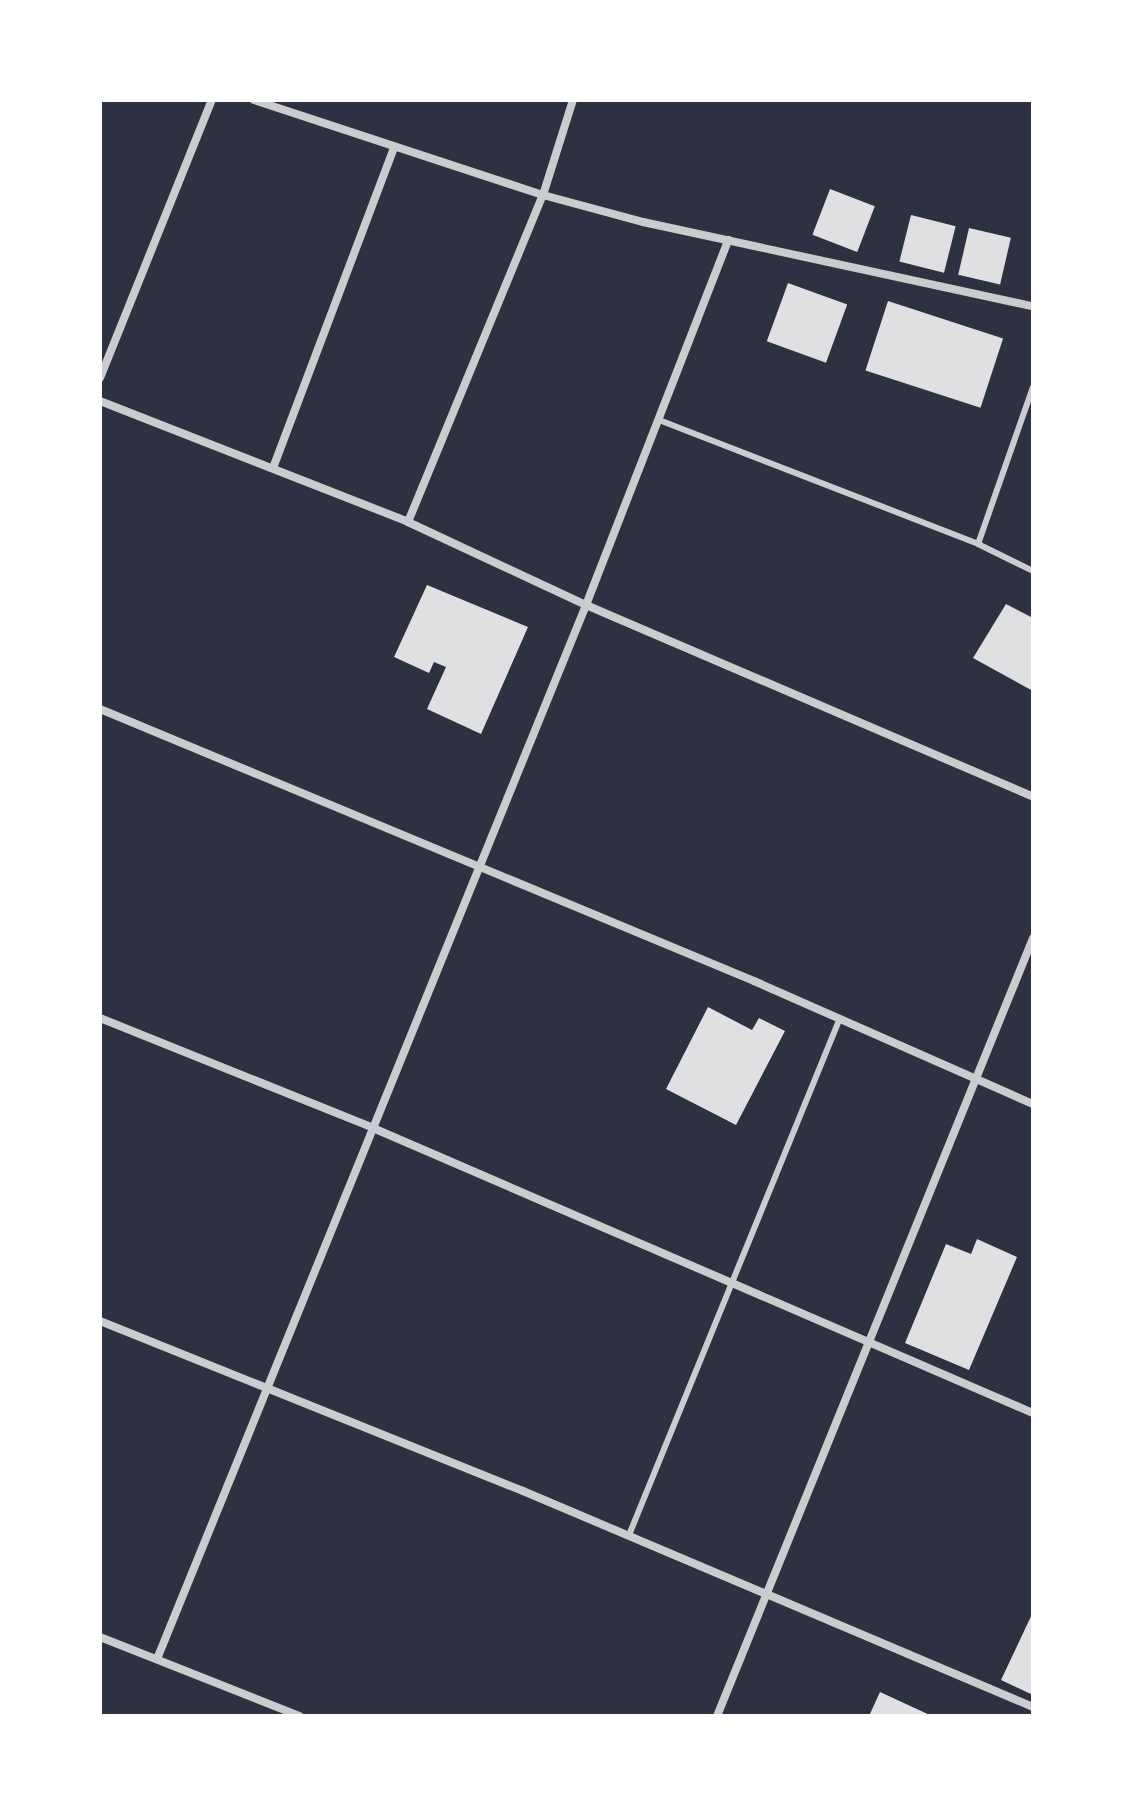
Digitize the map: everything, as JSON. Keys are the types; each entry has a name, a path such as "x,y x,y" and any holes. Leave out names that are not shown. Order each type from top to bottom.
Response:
{"street":[{"path":"100,378 212,100"},
{"path":"254,100 543,195 728,240 1033,306"},
{"path":"408,522 543,195 573,100"},
{"path":"273,468 394,147"},
{"path":"157,1659 586,605 728,240"},
{"path":"100,401 408,522 586,605 1033,797"},
{"path":"100,709 479,865 840,1018 1033,1104"},
{"path":"717,1716 1033,938"},
{"path":"100,1018 373,1128 869,1338 1033,1413"},
{"path":"100,1321 629,1535 1033,1707"},
{"path":"100,1637 300,1716"}],"lane":[{"path":"978,544 1033,387"},
{"path":"659,420 978,544 1033,571"},
{"path":"629,1535 736,1282 840,1018"}],"building":[{"path":"830,189 875,206 857,252 812,235"},
{"path":"911,215 956,226 944,273 899,262"},
{"path":"969,228 1011,238 1000,284 958,275"},
{"path":"788,283 847,305 826,363 767,341"},
{"path":"888,301 1003,338 981,408 865,370"},
{"path":"427,585 528,627 481,734 427,709 446,667 434,662 429,673 394,657"},
{"path":"1006,604 1033,618 1033,691 973,658"},
{"path":"708,1007 752,1030 759,1018 785,1031 736,1125 666,1089"},
{"path":"977,1239 1017,1257 969,1370 905,1343 946,1244 971,1254"},
{"path":"1033,1612 1033,1695 1001,1680"},
{"path":"880,1692 932,1716 869,1716"}]}
